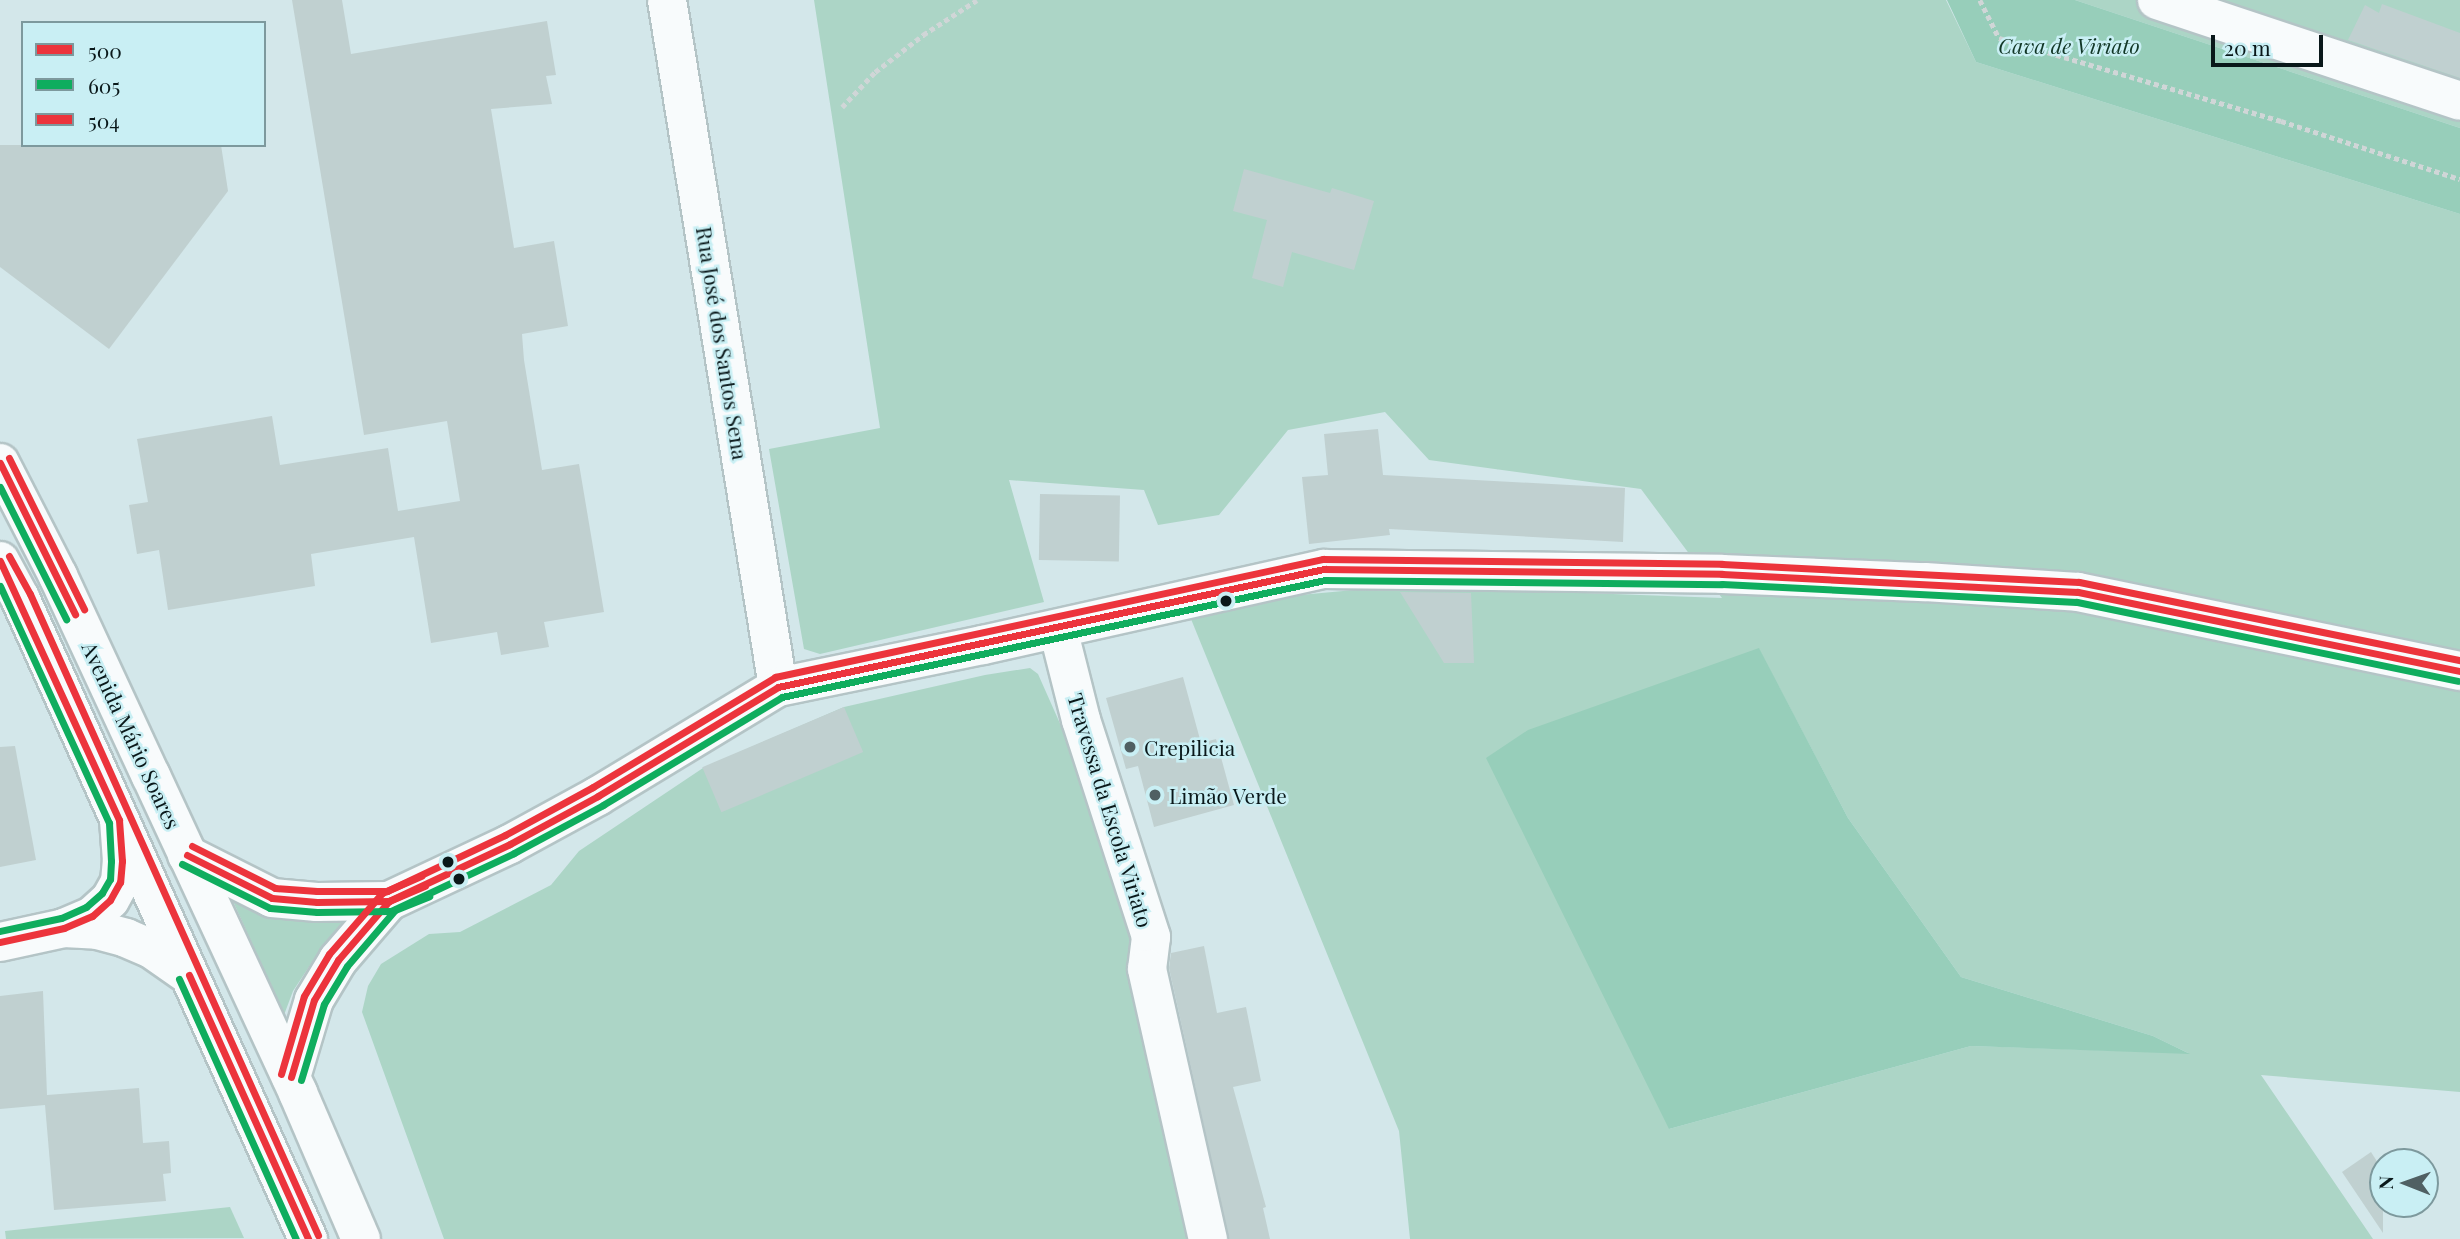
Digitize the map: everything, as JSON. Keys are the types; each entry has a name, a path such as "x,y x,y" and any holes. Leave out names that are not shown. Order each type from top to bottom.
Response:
{"street":[{"name":"Rua José dos Santos Sena","path":"667,0 778,687"},
{"path":"2157,0 2460,101"},
{"name":"Avenida Mário Soares","path":"0,463 58,576 290,1077 361,1239"},
{"path":"0,561 308,1239"},
{"path":"290,1077 314,1000 338,960 389,901 510,844 598,796 778,687 1058,629 1324,569 1735,575 1926,582 2078,592 2460,671"},
{"name":"Travessa da Escola Viriato","path":"1058,629 1081,720 1151,937 1147,969 1208,1239"},
{"path":"0,942 64,928 92,916 110,900 120,882 122,861 119,820"},
{"path":"187,855 272,898 317,902 389,901"},
{"path":"64,928 97,930 126,938 150,948 189,975"}],"path":[{"path":"842,107 875,72 923,35 977,0"},
{"path":"1980,0 1999,38 2281,121 2460,179"}],"green space":[{"path":"814,0 1946,0 1976,62 2460,214 2460,1092 2261,1075 2373,1239 1410,1239 1399,1131 1191,619 1300,595 1397,586 1722,598 1641,489 1429,460 1385,412 1288,430 1219,515 1158,525 1144,490 1009,480 1044,602 820,654 804,649 769,449 880,428","holes":["1759,649 1848,818 1961,977 2153,1036 2188,1053 1971,1046 1669,1129"]},
{"name":"Cava de Viriato","path":"1947,0 2075,0 2460,128 2460,214 1976,62"},
{"path":"2075,0 2460,0 2460,128"},
{"path":"1759,648 1848,818 1961,977 2153,1036 2190,1054 1971,1046 1669,1129 1486,758 1528,730"},
{"path":"1030,668 1038,674 1074,755 1129,923 1201,1239 444,1239 362,1012 368,986 381,964 429,934 460,932 551,885 579,851 703,768 844,707 985,675"},
{"path":"233,901 259,913 305,921 364,915 333,937 318,953 293,991 284,1015"},
{"path":"230,1207 244,1238 6,1239 5,1231"}],"building":[{"path":"292,0 342,0 351,54 547,21 556,75 546,76 552,104 491,109 514,248 554,241 568,326 522,334 524,360 542,470 579,464 604,612 544,622 549,647 501,655 497,632 431,643 414,537 311,554 315,586 168,610 159,550 137,554 129,505 148,502 137,439 272,416 280,465 388,448 398,511 460,501 447,421 364,435"},
{"path":"2382,4 2460,33 2460,78 2348,40 2365,5 2379,13"},
{"path":"0,145 221,147 228,191 109,349 0,267"},
{"path":"1244,169 1330,193 1332,188 1374,201 1354,270 1292,252 1283,287 1252,278 1267,220 1233,211"},
{"path":"1378,429 1383,475 1625,488 1623,542 1389,529 1390,535 1309,544 1302,477 1328,475 1324,434"},
{"path":"1040,494 1120,495 1119,561 1039,560"},
{"path":"1400,592 1471,593 1474,663 1444,663"},
{"path":"1183,677 1201,743 1216,739 1234,805 1154,827 1138,766 1126,769 1106,698"},
{"path":"844,707 863,752 721,812 702,767"},
{"path":"15,746 36,860 0,867 0,747"},
{"path":"1204,946 1217,1013 1246,1007 1261,1081 1233,1087 1266,1207 1263,1208 1270,1239 1229,1239 1169,968 1171,953"},
{"path":"43,991 47,1095 139,1088 143,1143 169,1141 171,1173 163,1174 166,1201 54,1210 45,1105 0,1109 0,996"},
{"path":"2369,1153 2369,1212 2342,1172"},
{"path":"2373,1218 2383,1218 2383,1233"}],"transit line":[{"name":"504","path":"9,458 84,609"},
{"name":"500","path":"0,463 75,614"},
{"name":"605","path":"0,487 66,619"},
{"name":"504","path":"9,556 30,594 318,1235"},
{"name":"504","path":"192,846 275,888 387,891 505,835 593,787 775,677 1323,559 1722,564 2079,582 2460,660"},
{"name":"500","path":"0,561 119,820 122,861 120,882 110,900 92,916 64,928 0,942"},
{"name":"500","path":"187,855 272,898 317,902 389,901 510,844 598,796 778,687 1324,569 1722,574 2078,592 2460,671"},
{"name":"605","path":"182,864 270,908 317,912 391,911 514,853 603,805 782,697 1325,580 1722,584 2077,602 2458,681"},
{"name":"605","path":"0,586 109,823 111,861 110,879 102,893 86,907 61,918 0,931"},
{"name":"504","path":"281,1074 304,996 329,954 382,893 421,876"},
{"name":"500","path":"291,1077 314,1000 338,960 389,901 425,886"},
{"name":"605","path":"301,1080 324,1004 347,966 395,910 429,896"},
{"name":"500","path":"189,975 308,1239"},
{"name":"605","path":"179,979 296,1239"}],"place":[{"name":"Crepilicia","path":"1130,747"},
{"name":"Limão Verde","path":"1155,795"}]}
